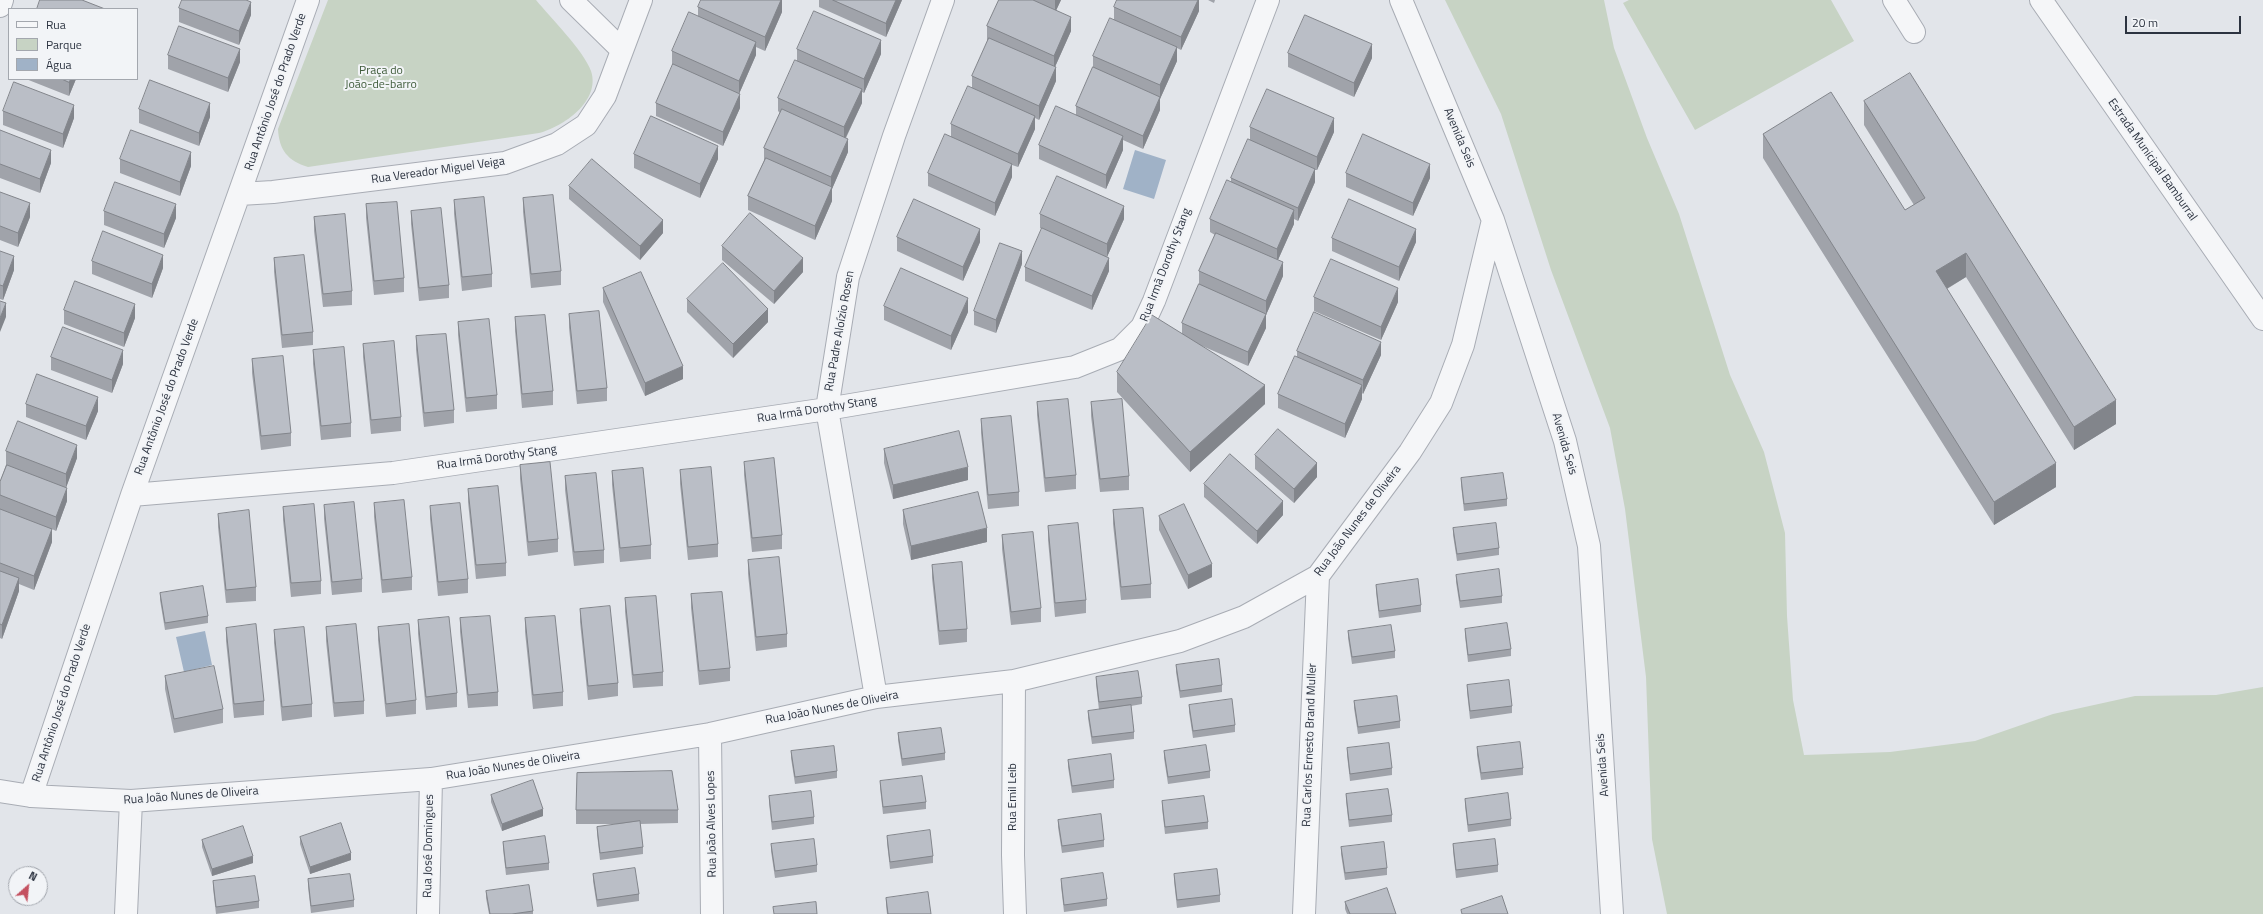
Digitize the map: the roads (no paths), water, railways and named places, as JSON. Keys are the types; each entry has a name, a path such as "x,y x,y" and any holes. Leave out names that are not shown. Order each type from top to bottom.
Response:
{"street":[{"path":"0,6 2,0"},
{"name":"Rua Antônio José do Prado Verde","path":"31,796 132,495 308,0"},
{"path":"571,0 622,50"},
{"name":"Rua Vereador Miguel Veiga","path":"240,194 281,191 505,163 557,144 586,125 605,96 641,0"},
{"name":"Rua Padre Aloízio Rosen","path":"876,697 827,409 848,277 894,136 943,0"},
{"name":"Rua Irmã Dorothy Stang","path":"132,495 393,473 827,409 1075,367 1120,349 1142,327 1154,301 1268,0"},
{"name":"Avenida Seis","path":"1401,0 1492,220 1565,441 1589,546 1612,914"},
{"path":"1894,0 1914,32"},
{"name":"Estrada Municipal Bamburral","path":"2041,0 2263,319"},
{"name":"Rua João Nunes de Oliveira","path":"0,791 31,796 131,801 431,779 710,734 876,697 1014,680 1180,641 1244,617 1318,576 1410,452 1441,403 1463,345 1492,220"},
{"name":"Rua Carlos Ernesto Brand Muller","path":"1304,914 1318,576"},
{"name":"Rua Emil Leib","path":"1014,680 1013,855 1015,914"},
{"name":"Rua João Alves Lopes","path":"710,734 712,914"},
{"name":"Rua José Domingues","path":"428,914 431,779"},
{"path":"126,914 131,801"}],"water":[{"path":"1135,150 1166,160 1154,199 1123,189"},
{"path":"205,631 212,665 184,672 176,637"}],"park label":[{"name":"Praça do João-de-barro","path":"381,78"}]}
